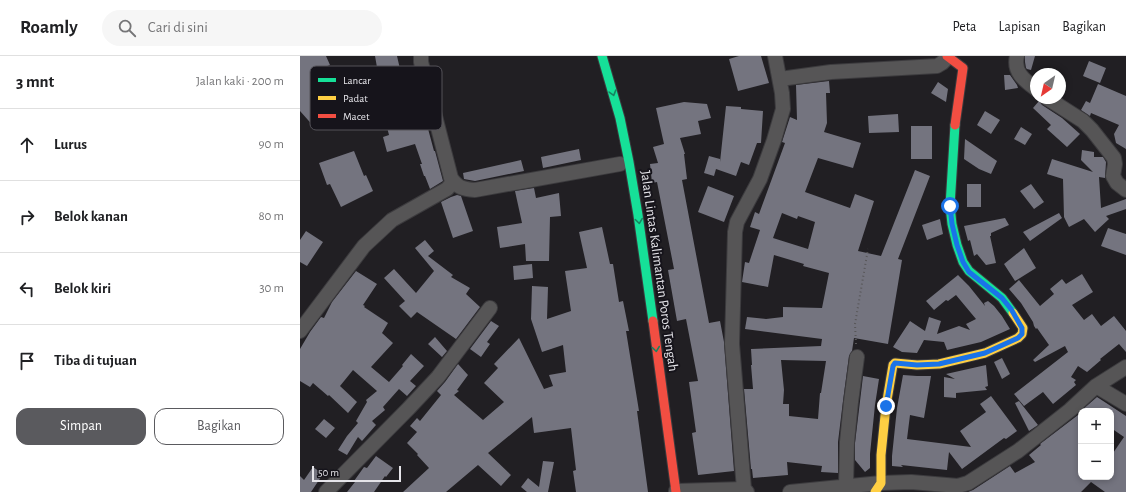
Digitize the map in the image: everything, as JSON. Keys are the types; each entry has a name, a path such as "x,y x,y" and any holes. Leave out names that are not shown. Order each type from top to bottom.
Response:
{"street":[{"path":"421,56 422,66"},
{"path":"593,56 597,70"},
{"name":"Jalan Lintas Kalimantan Poros Tengah","path":"602,56 620,118 638,215 676,492"},
{"path":"676,492 746,490 732,344 735,232 737,222 760,179 774,140 782,109 782,93 775,56"},
{"path":"780,79 846,71 937,66 942,63 947,56 963,68 955,120 950,206 952,224 963,262 969,272 1002,298 1011,309 1022,328 1022,334 1018,338 985,353 958,360 928,365 895,363 893,366 886,406 878,487"},
{"path":"1016,56 1016,68 1026,82 1030,85"},
{"path":"1056,104 1083,121 1092,130 1114,158 1115,180 1126,190"},
{"path":"438,130 451,178 456,185 464,189 475,190 620,164"},
{"path":"300,331 364,246 392,220 447,189 453,182"},
{"path":"326,492 405,413 438,376 490,308"},
{"path":"846,486 847,442 857,358"},
{"path":"790,492 846,486 878,487 911,482 958,486 968,483 1018,451 1070,410 1096,386 1126,367"},
{"path":"1096,386 1126,404"}],"path":[{"path":"857,358 855,324 868,250"}],"building":[{"path":"300,56 326,56 330,65 310,66 310,122 300,111"},
{"path":"375,56 397,56 399,66 377,66"},
{"path":"739,56 761,56 769,83 738,91 729,59"},
{"path":"1025,56 1035,56 1030,70 1026,68"},
{"path":"1089,61 1106,68 1100,83 1083,76"},
{"path":"1004,75 1010,75 1018,88 1005,90"},
{"path":"829,81 830,93 826,93 827,123 824,132 861,143 853,168 818,158 805,192 850,208 855,194 874,201 858,251 881,256 915,170 930,176 898,259 902,260 888,344 854,338 852,351 849,356 838,442 838,473 821,472 822,466 787,462 788,475 753,478 744,389 753,389 751,349 821,346 822,339 745,329 747,317 766,319 783,317 783,307 822,308 829,273 803,266 804,264 774,255 768,287 742,282 745,262 749,263 760,230 750,227 755,212 759,214 785,143 782,142 790,117 797,120 796,85","holes":["782,213 797,219 798,216 815,222 808,249 773,238","781,360 826,361 820,393 818,419 789,416 789,404 783,404 784,390"]},
{"path":"938,82 948,89 946,102 931,93"},
{"path":"1098,84 1126,96 1126,149 1116,143 1114,134 1119,125 1091,113 1090,116 1081,110 1086,101 1090,103"},
{"path":"684,102 707,104 711,118 698,121 701,134 680,138 685,154 687,179 682,180 709,323 720,321 724,342 734,471 698,475 692,433 696,432 689,382 698,381 686,319 677,321 668,270 674,269 657,182 652,183 650,164 658,163 653,147 664,144 656,108"},
{"path":"1036,104 1041,104 1062,118 1080,134 1067,147 1047,129 1051,125 1033,108"},
{"path":"726,106 763,111 761,143 757,143 749,165 741,162 736,176 716,169 714,176 704,173 709,156 720,159 720,162"},
{"path":"985,111 1000,120 991,134 977,125"},
{"path":"898,114 899,132 869,133 868,116"},
{"path":"911,126 932,126 932,159 911,159"},
{"path":"1021,127 1032,134 1025,145 1014,139"},
{"path":"388,130 428,130 443,181 430,189 420,164 422,164 415,144 387,152 383,137 389,135"},
{"path":"965,139 997,161 991,174 979,169 964,159"},
{"path":"579,149 581,160 543,168 541,157"},
{"path":"1082,150 1094,152 1094,157 1103,157 1106,162 1105,178 1099,177 1101,208 1126,199 1126,209 1106,216 1109,219 1095,232 1084,219 1069,227 1064,217 1063,179 1047,174 1052,159 1093,172 1081,160"},
{"path":"354,151 364,176 366,175 373,191 341,207 330,184 327,185 319,163"},
{"path":"521,160 524,171 475,181 464,179 463,173"},
{"path":"967,184 981,184 981,207 967,207"},
{"path":"1031,184 1044,202 1034,209 1020,191"},
{"path":"708,186 734,196 724,222 698,212"},
{"path":"534,188 536,198 559,193 561,216 550,217 549,261 526,261 525,244 500,248 497,227 522,223 515,191"},
{"path":"457,195 461,196 473,231 453,238 441,202"},
{"path":"1059,213 1062,218 1030,241 1023,232"},
{"path":"1005,218 1009,225 991,233 990,236 996,263 986,265 977,254 974,256 970,240 968,241 964,226"},
{"path":"940,219 943,234 927,240 922,225"},
{"path":"602,227 610,264 613,264 619,302 623,301 629,331 626,331 639,411 637,411 648,492 576,492 573,471 576,470 571,428 534,433 532,417 488,453 511,475 501,486 478,465 446,492 403,492 429,468 407,443 417,432 410,426 417,418 420,421 441,395 437,391 458,364 468,375 457,390 459,391 454,395 483,420 504,402 484,383 498,368 494,364 519,338 544,389 553,386 549,375 566,372 563,345 542,352 531,319 532,286 548,287 547,319 571,311 565,271 587,268 579,232"},
{"path":"1108,228 1126,234 1126,255 1101,246"},
{"path":"306,231 323,242 307,266 300,262 300,240"},
{"path":"425,240 434,251 428,256 453,275 451,277 470,288 466,294 480,307 456,339 417,312 411,318 399,306 405,301 384,278 394,269 416,293 434,271 415,248"},
{"path":"1024,248 1036,268 1015,281 1004,264"},
{"path":"532,264 533,278 514,280 513,266"},
{"path":"356,271 377,284 363,305 388,323 382,333 393,343 371,367 389,382 411,354 424,366 410,381 416,386 407,396 399,389 383,407 385,410 372,421 376,425 362,441 358,437 347,455 338,450 358,423 356,421 367,402 366,400 377,391 353,370 340,386 357,402 348,413 329,395 328,396 313,383 310,387 300,381 300,349 310,332 321,317 324,318 332,302"},
{"path":"1082,274 1093,292 1072,305 1084,320 1092,314 1101,326 1114,316 1126,331 1126,352 1119,344 1100,359 1101,360 1087,372 1078,366 1071,377 1076,380 1074,382 1076,385 1053,404 1043,392 1024,406 1014,394 1068,352 1065,346 1035,362 1033,360 1049,345 1034,326 1021,303 1009,289 1019,280 1040,306 1054,294 1050,289 1062,279 1066,284"},
{"path":"958,275 985,306 984,303 988,301 994,306 1010,329 981,342 947,350 944,342 924,340 917,353 902,352 893,347 910,321 925,331 929,317 941,321 937,334 959,326 970,330 966,324 976,319 956,295 948,301 946,300 934,310 926,301"},
{"path":"491,321 499,326 487,342 490,344 481,357 470,349"},
{"path":"435,337 447,351 442,357 428,344"},
{"path":"1002,358 1010,374 1002,379 994,362"},
{"path":"986,365 988,386 985,387 987,390 956,393 956,398 944,397 944,377 955,379 946,374"},
{"path":"903,375 931,376 924,418 910,415 907,439 971,447 960,431 986,412 980,404 991,396 1017,431 1006,439 1004,438 962,469 949,452 947,470 901,465 903,467 892,466 897,408"},
{"path":"863,376 879,379 870,454 870,468 865,472 855,460 855,443"},
{"path":"1097,397 1114,408 1084,408"},
{"path":"1019,401 1038,425 1029,431 1015,403"},
{"path":"1114,408 1126,416 1126,492 1105,492 1091,482 1081,492 968,492 1010,466 1015,473 1035,462 1029,455 1041,445 1040,444 1078,415 1078,480 1114,480 1114,452 1124,437 1114,430"},
{"path":"324,419 335,428 326,438 315,429"},
{"path":"376,456 393,468 386,477 385,476 374,492 347,492 364,467 367,468"},
{"path":"543,461 554,462 548,492 527,492 521,487 528,478 539,487"},
{"path":"313,467 323,474 311,492 300,492 300,476 304,480"}],"traffic: fast":[{"path":"602,56 620,118 629,162 653,321"},
{"path":"955,125 950,206 952,224 957,245 963,262 969,271 1002,298 1013,313"}],"traffic: slow":[{"path":"875,492 881,483 881,455 886,406 893,365 895,363 917,365 939,364 985,353 1018,338 1022,334 1023,328 1013,313"}],"traffic: jam":[{"path":"947,56 963,68 955,125"},
{"path":"653,321 676,492"}],"route":[{"path":"886,406 893,366 895,363 928,365 958,360 985,353 1018,338 1022,334 1022,328 1011,309 1002,298 969,272 963,262 952,224 950,206"}]}
